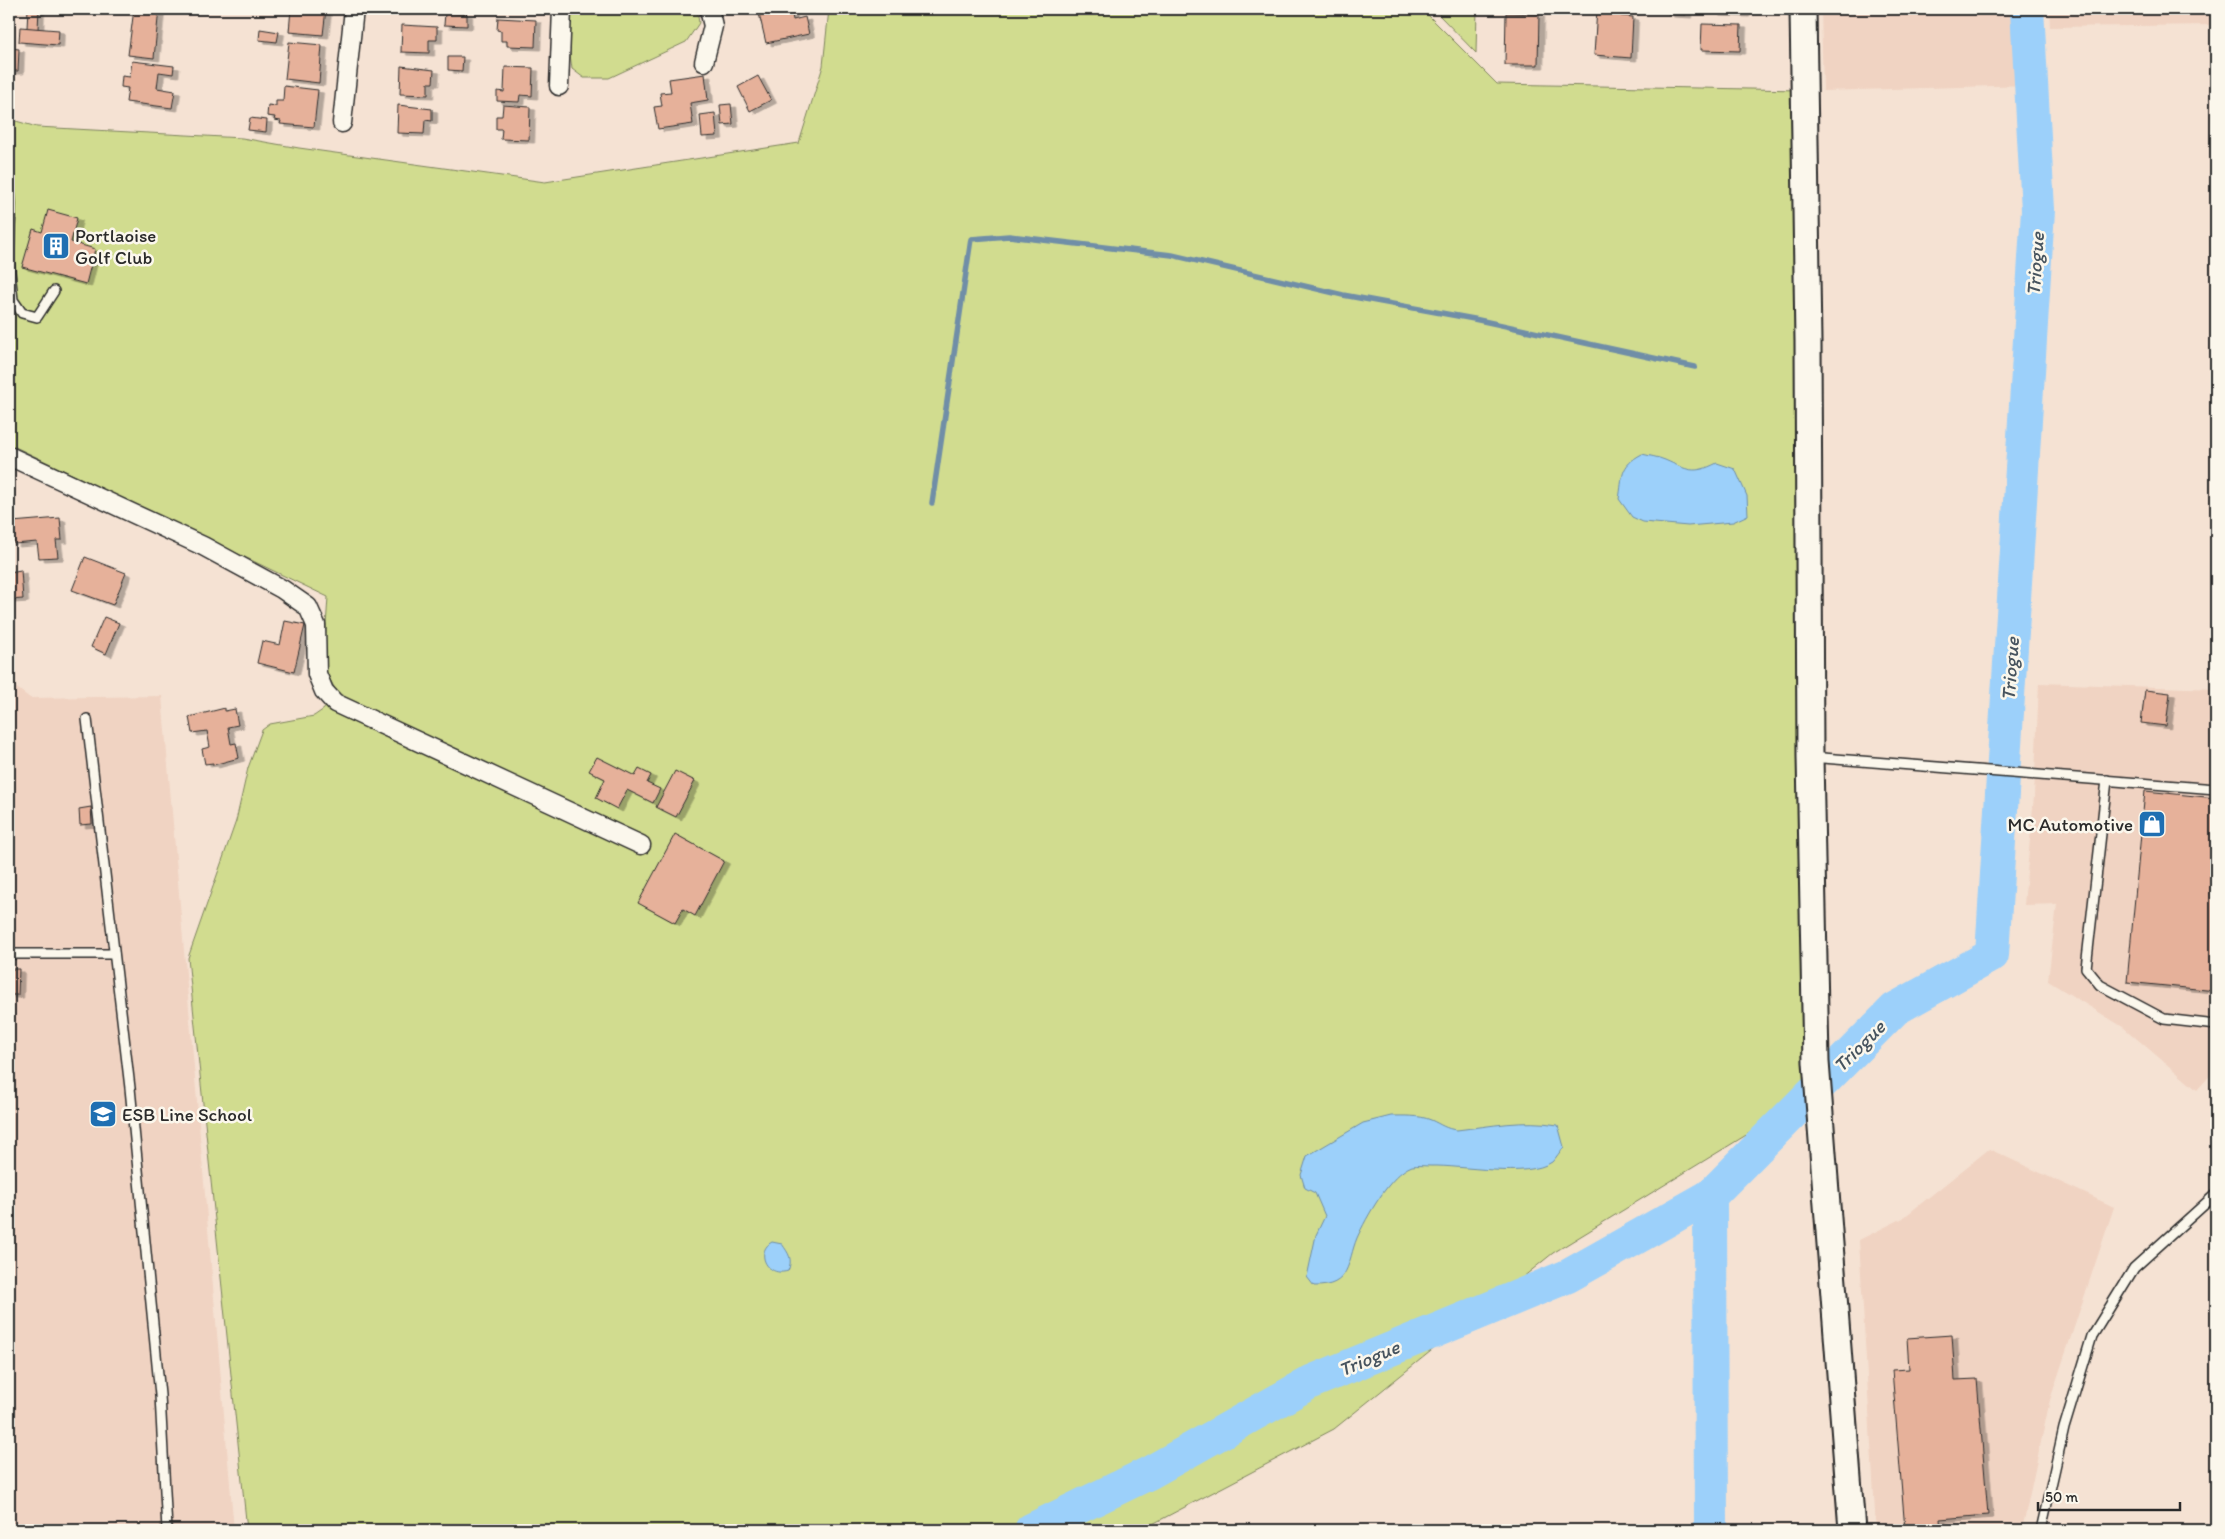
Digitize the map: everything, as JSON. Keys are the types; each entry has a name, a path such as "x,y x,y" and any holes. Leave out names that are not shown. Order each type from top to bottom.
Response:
{"main road":[{"path":"1803,9 1810,757 1816,1062 1852,1530"}],"street":[{"path":"342,123 354,9"},
{"path":"559,86 562,9"},
{"path":"704,62 713,26 709,9"},
{"path":"9,456 203,546 282,589 308,607 316,624 317,674 324,691 335,703 641,845"}],"lane":[{"path":"9,180 9,250"},
{"path":"9,263 14,300 22,314 37,317 54,291"},
{"path":"87,718 114,954 160,1395 167,1530"},
{"path":"1810,757 2216,789"},
{"path":"2107,780 2086,968 2100,985 2164,1019 2216,1025"},
{"path":"9,954 114,954"},
{"path":"2041,1530 2064,1428 2092,1336 2134,1268 2216,1194"}],"shaded area":[{"path":"1821,9 2023,9 2029,85 1823,91"},
{"path":"2049,9 2216,9 2216,25 2050,27"},
{"name":"ESB Line School","path":"9,682 30,698 162,696 234,1530 9,1530"},
{"path":"2039,683 2216,689 2216,1069 2197,1090 2123,1027 2048,981 2057,904 2024,905 2034,796"},
{"path":"1989,1149 2114,1207 2050,1400 2022,1530 1876,1530 1859,1240 1903,1218"}],"green space":[{"path":"572,9 697,9 699,23 686,42 609,78 584,78 572,69 569,47"},
{"name":"Portlaoise Golf Club","path":"829,9 1422,9 1497,84 1799,90 1804,1084 1802,1101 1553,1253 1334,1429 1141,1530 247,1530 188,958 236,821 248,768 262,730 270,724 314,716 324,709 335,689 326,672 324,656 328,597 9,444 9,119 37,127 242,138 299,148 545,182 799,143 823,66"},
{"path":"1438,9 1477,9 1476,53 1440,16"}],"water":[{"path":"1642,454 1691,470 1702,469 1717,463 1735,469 1747,496 1748,515 1733,522 1688,526 1643,522 1632,517 1619,499 1622,478 1629,463"},
{"path":"1391,1116 1422,1117 1457,1130 1520,1123 1558,1125 1564,1147 1552,1162 1527,1170 1412,1166 1395,1178 1387,1187 1366,1219 1357,1238 1349,1264 1341,1278 1326,1285 1314,1286 1307,1277 1316,1235 1325,1216 1315,1193 1305,1188 1301,1175 1307,1156 1363,1123"},
{"path":"772,1242 782,1244 788,1254 790,1263 788,1271 774,1271 765,1262 764,1251"}],"building":[{"path":"28,9 39,9 38,29 27,28"},
{"path":"134,9 159,9 154,58 128,55"},
{"path":"291,9 326,9 323,35 289,32"},
{"path":"758,9 791,9 793,20 805,17 809,34 766,43"},
{"path":"1597,9 1621,9 1621,16 1633,17 1631,58 1594,55"},
{"path":"1669,9 1686,9 1686,15 1668,14"},
{"path":"1714,9 1744,9 1744,14 1714,13"},
{"path":"445,13 467,14 467,26 444,25"},
{"path":"1506,13 1539,14 1538,65 1505,65"},
{"path":"498,18 536,20 535,47 507,46 507,41 501,41 501,31 497,30"},
{"path":"1702,24 1741,25 1740,51 1701,50"},
{"path":"402,25 437,27 437,40 429,40 429,53 401,52"},
{"path":"20,27 59,30 58,45 19,42"},
{"path":"260,29 279,32 277,42 259,40"},
{"path":"289,42 322,45 319,83 285,79"},
{"path":"9,48 19,49 18,71 9,71"},
{"path":"448,57 463,57 462,71 448,70"},
{"path":"132,61 174,66 173,74 159,72 157,88 175,91 172,108 126,102 128,88 121,87 122,76 130,77"},
{"path":"401,66 434,70 433,83 428,83 428,95 400,94"},
{"path":"505,67 533,68 532,96 520,95 519,102 497,101 497,91 504,92"},
{"path":"705,74 708,100 690,103 693,124 658,129 654,107 662,106 660,93 671,92 669,79"},
{"path":"758,76 771,100 750,111 738,87"},
{"path":"284,86 318,90 314,127 280,124 281,121 274,120 275,117 267,116 268,105 276,106 276,101 283,101"},
{"path":"731,104 733,124 722,125 720,105"},
{"path":"398,105 432,109 432,121 425,120 424,134 397,133"},
{"path":"503,105 530,107 529,140 501,139 502,129 496,129 496,116 502,116"},
{"path":"715,113 717,136 702,137 700,115"},
{"path":"250,118 267,120 266,132 248,130"},
{"name":"Portlaoise Golf Club","path":"48,210 77,218 71,242 95,249 86,284 22,267 33,229 42,232"},
{"path":"60,518 62,540 56,540 58,557 39,558 37,542 14,544 12,522"},
{"path":"85,557 126,573 113,605 72,590"},
{"path":"21,570 23,599 9,600 9,572"},
{"path":"104,617 119,623 106,654 91,647"},
{"path":"285,621 305,625 294,672 257,663 262,641 280,645"},
{"path":"2145,690 2170,693 2166,726 2141,723"},
{"path":"225,708 225,711 235,709 238,725 228,727 231,744 236,743 239,758 213,765 213,763 205,764 202,749 210,747 207,731 192,733 189,717"},
{"path":"597,757 635,776 639,769 651,775 647,783 660,789 653,803 627,790 617,809 596,798 605,779 589,771"},
{"path":"675,771 695,781 676,817 656,807"},
{"path":"2145,791 2216,798 2216,991 2127,982"},
{"path":"91,807 92,824 80,825 79,809"},
{"path":"675,834 724,861 695,916 683,909 675,923 638,903"},
{"path":"9,969 19,969 18,995 9,995"},
{"path":"1952,1335 1955,1380 1977,1379 1988,1515 1940,1519 1941,1530 1905,1530 1892,1370 1909,1369 1907,1338"}],"waterway":[{"name":"Triogue","path":"1031,1530 1149,1473 1311,1382 1568,1276 1710,1196 1895,1009 1992,955 2038,210 2027,9"},
{"path":"932,503 971,239 1009,236 1172,255 1343,295 1474,319 1695,367"},
{"name":"Triogue","path":"1710,1196 1711,1530"}],"place":[{"name":"Portlaoise Golf Club","path":"56,246"},
{"name":"MC Automotive","path":"2152,824"},
{"name":"ESB Line School","path":"103,1114"}]}
